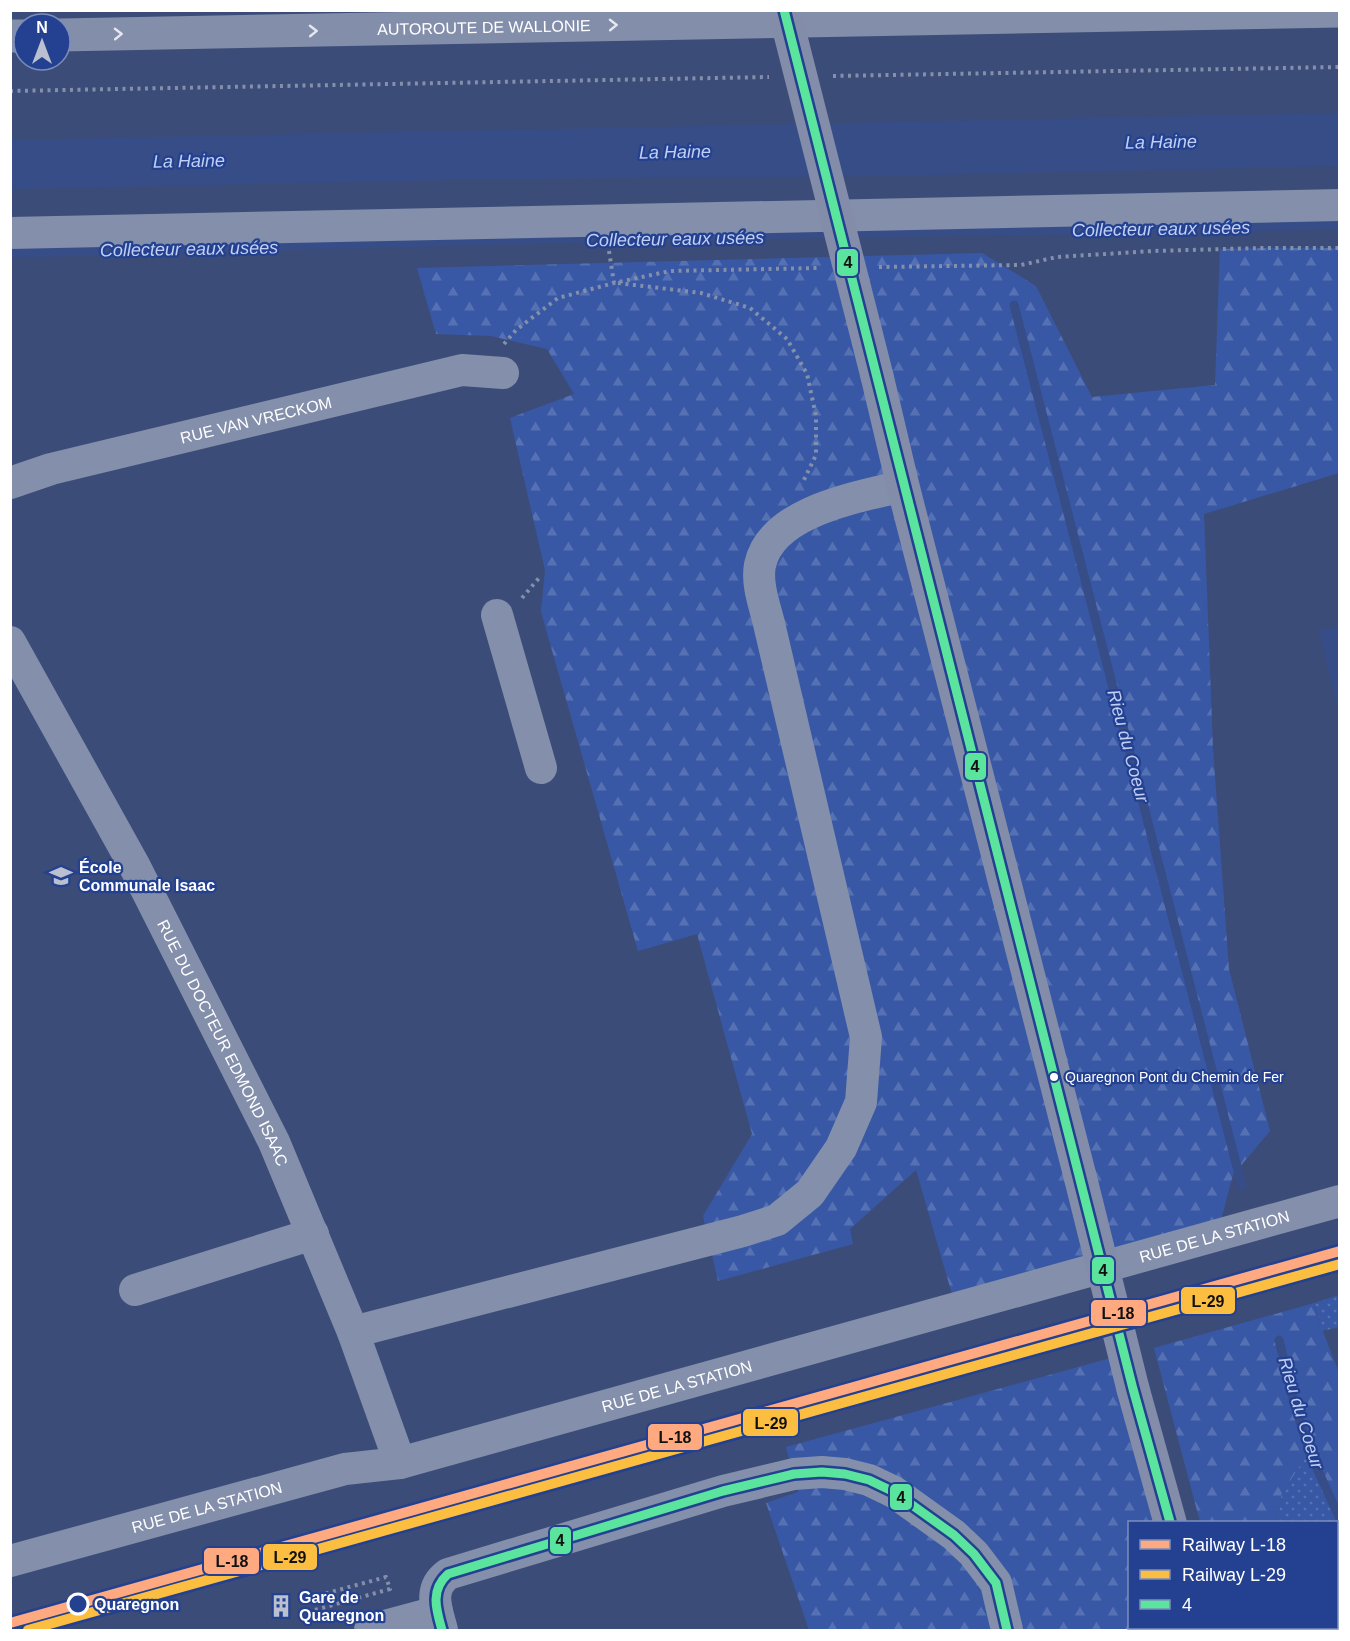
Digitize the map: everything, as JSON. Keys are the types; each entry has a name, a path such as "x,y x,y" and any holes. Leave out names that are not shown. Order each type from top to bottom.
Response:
{"highway":[{"name":"AUTOROUTE DE WALLONIE","path":"72,35 1340,11"}],"main road":[{"path":"784,10 903,486 1170,1521"}],"street":[{"path":"10,233 1340,206"},
{"name":"RUE VAN VRECKOM","path":"10,483 51,469 502,360"},
{"path":"353,1332 743,1231 777,1220 810,1193 841,1148 861,1102 867,1037 765,605 759,567 765,548 779,531 801,518 826,506 903,486"},
{"path":"497,615 541,768"},
{"name":"RUE DU DOCTEUR EDMOND ISAAC","path":"10,642 55,719 155,906 274,1142 353,1332 400,1463"},
{"name":"RUE DE LA STATION","path":"10,1561 345,1469 400,1463 1340,1201"},
{"path":"135,1290 313,1234"},
{"path":"370,1630 440,1621 434,1593 438,1583 447,1574 723,1491 794,1474 822,1472 845,1474 869,1480 894,1491 954,1535 974,1554 996,1583 1007,1630"}],"path":[{"path":"825,76 1340,67"},
{"path":"10,91 777,77"},
{"path":"868,268 1021,265 1057,257 1153,252 1340,248"},
{"path":"502,360 516,330 558,298 670,271 820,268"},
{"path":"614,283 701,293 750,308 787,339 807,374 816,416 816,455 799,491"},
{"path":"315,1611 390,1589 386,1577 320,1595"}],"green space":[{"path":"1339,248 1339,473 1204,514 1213,749 1229,969 1270,1131 1233,1175 1219,1227 954,1301 916,1170 850,1229 853,1244 718,1281 703,1216 752,1134 697,934 638,951 541,612 545,570 510,418 574,394 547,349 491,336 436,334 417,268 982,253 1036,286 1092,397 1215,385 1220,249"},
{"path":"1339,1295 1339,1327 1322,1331 1314,1303"},
{"path":"1314,1303 1339,1373 1339,1519 1309,1452 1282,1493 1275,1521 1200,1521 1154,1348"},
{"path":"1111,1358 1154,1521 1128,1521 1128,1629 1183,1630 809,1630 766,1503 798,1492 786,1447"},
{"path":"1309,1451 1339,1519 1339,1630 1257,1630 1338,1629 1338,1521 1275,1521 1282,1493"}],"water":[{"name":"La Haine","path":"1340,113 1339,166 885,176 500,179 11,189 10,140"},
{"path":"1340,626 1339,713 1319,631"}],"waterway":[{"name":"Collecteur eaux usées","path":"10,253 630,237 1340,225"},
{"name":"Rieu du Coeur","path":"1014,305 1242,1186"},
{"name":"Rieu du Coeur","path":"1279,1340 1309,1451 1340,1519"}],"rail line":[{"name":"L-18","path":"10,1623 1340,1251"},
{"name":"L-29","path":"28,1630 1340,1264"}],"transit line":[{"name":"4","path":"784,10 1133,1389 1170,1521"},
{"name":"4","path":"442,1630 436,1600 442,1580 448,1574 723,1491 794,1474 822,1472 845,1474 869,1480 894,1492 954,1535 974,1554 996,1583 1007,1630"}],"place":[{"name":"École Communale Isaac","path":"61,876"},
{"name":"Quaregnon Pont du Chemin de Fer","path":"1054,1077"},
{"name":"Quaregnon","path":"78,1604"},
{"name":"Gare de Quaregnon","path":"281,1606"}]}
